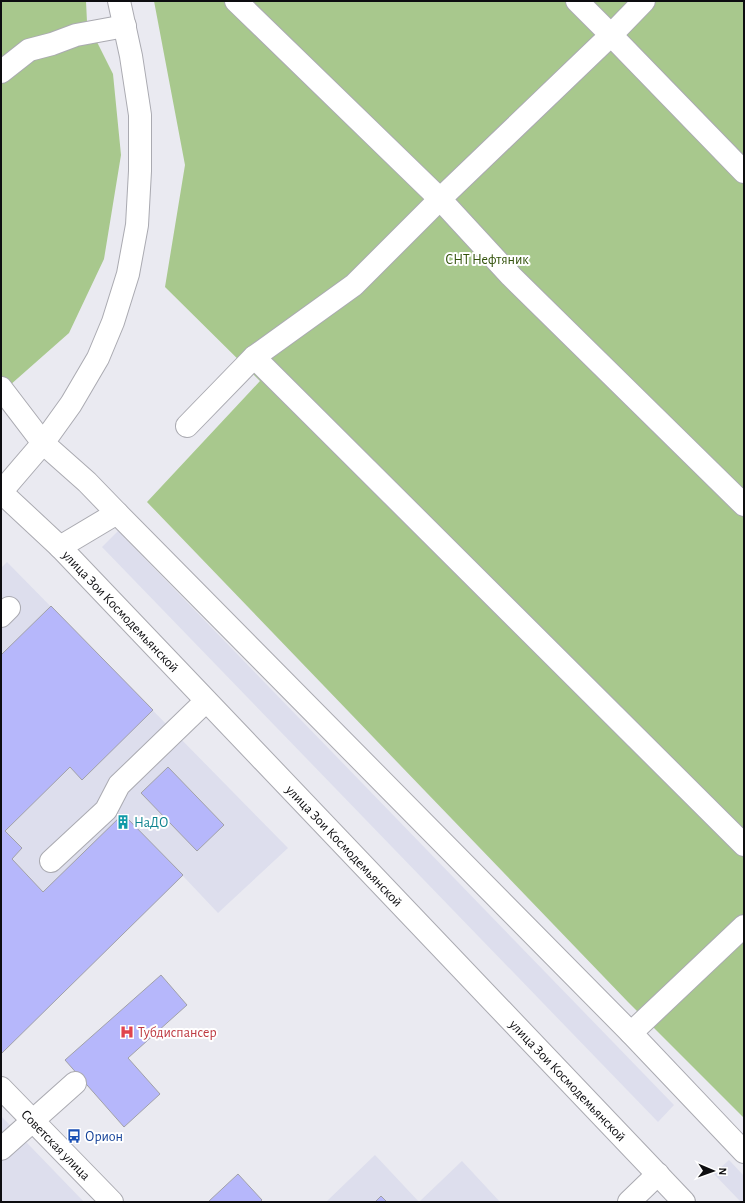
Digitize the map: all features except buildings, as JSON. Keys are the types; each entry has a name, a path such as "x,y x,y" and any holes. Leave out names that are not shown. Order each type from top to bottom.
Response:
{"street":[{"path":"1,492 43,443 71,404 98,358 113,322 128,274 137,225 140,171 140,115 119,1"},
{"path":"236,1 440,199 511,276 744,505"},
{"path":"577,1 744,172"},
{"path":"187,426 254,357 354,285 440,199 611,35 644,1"},
{"path":"1,72 30,50 76,35 124,26"},
{"path":"254,357 744,845"},
{"path":"1,388 43,443 87,482 631,1033 744,1152"},
{"name":"улица Зои Космодемьянской","path":"1,492 60,547 684,1202"},
{"path":"60,547 117,513"},
{"path":"51,861 106,810 119,785 206,701"},
{"path":"631,1033 744,926"},
{"path":"1,1149 75,1083"},
{"name":"Советская улица","path":"1,1088 112,1202"},
{"path":"629,1202 658,1174"}],"shaded area":[{"path":"118,531 674,1105 658,1122 102,547"},
{"path":"7,562 288,848 218,913 183,876 1,1054 1,568"},
{"path":"1,1116 84,1202 1,1202"},
{"path":"375,1155 419,1202 326,1202"},
{"path":"729,1160 744,1176 744,1202 741,1202 714,1174"},
{"path":"462,1161 500,1202 419,1202"}],"green space":[{"path":"1,1 86,1 87,22 113,74 121,155 104,259 69,333 1,393"},
{"name":"СНТ Нефтяник","path":"154,1 744,1 744,1118 628,1002 147,502 260,381 165,287 185,165"}],"place":[{"name":"НаДО","path":"123,822"},
{"name":"Тубдиспансер","path":"127,1032"},
{"name":"Орион","path":"74,1136"}]}
